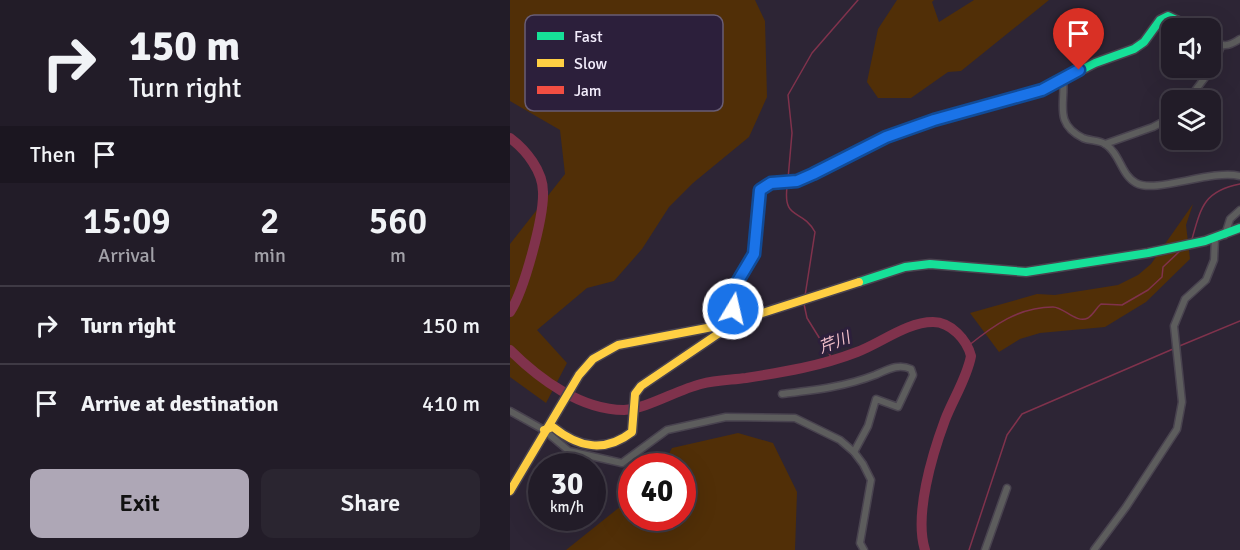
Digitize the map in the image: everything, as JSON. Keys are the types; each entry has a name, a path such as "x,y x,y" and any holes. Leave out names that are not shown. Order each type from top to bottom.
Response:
{"street":[{"path":"737,321 729,296 754,254 760,190 771,183 797,181 896,134 934,120 1042,90 1063,77 1134,49 1144,42 1161,20"},
{"path":"1221,46 1230,46 1240,39"},
{"path":"1063,77 1062,115 1072,131 1085,139 1105,144 1113,150 1133,182 1143,187 1156,187 1205,176 1240,176"},
{"path":"1196,90 1205,78"},
{"path":"1105,144 1161,123"},
{"path":"1225,235 1230,219 1240,210"},
{"path":"510,491 546,427 588,364 603,352 618,345 705,330 898,268 946,265 993,271 1026,272 1148,253 1212,239 1240,228 1230,219"},
{"path":"1094,550 1126,507 1177,429 1182,402 1174,326 1185,299 1206,280 1214,260 1212,239"},
{"path":"546,427 553,427 564,437 594,448 607,446 632,432 635,394 641,386 737,321"},
{"path":"782,394 824,390 859,381 898,366 911,369 913,375 898,407 876,399 868,426 854,452"},
{"path":"510,411 546,427 569,451 622,463 667,430 726,417 782,416 813,425 854,452 871,480 860,543 864,550"},
{"path":"985,550 1007,488"}],"shaded area":[{"path":"510,0 755,0 765,21 767,97 749,137 693,183 669,207 642,249 614,281 587,288 537,330 567,363 546,403 510,377 510,244 565,174 560,130 527,111 723,111 723,15 525,15 525,110 510,101"},
{"path":"897,0 934,0 932,2 939,22 974,0 1049,0 961,71 948,72 911,98 878,98 867,82 878,29"},
{"path":"1193,204 1186,225 1190,259 1146,302 1105,327 1040,333 1020,339 999,352 970,313 1037,294 1055,295 1118,285 1138,275 1151,264"},
{"path":"738,433 773,443 797,492 795,550 566,550 590,531 606,531 606,518 618,508 618,531 696,531 696,453 669,453 672,448"}],"waterway":[{"path":"788,179 792,133 788,95 812,53 858,0"},
{"name":"芹川","path":"510,138 522,149 537,169 543,192 532,254 510,312"},
{"path":"1192,239 1198,218 1211,196 1228,187 1240,184"},
{"path":"787,187 788,205 791,210 805,220 815,232 805,296"},
{"path":"968,346 997,324 1029,310 1053,307 1079,319 1084,319 1088,318 1101,304 1122,305 1148,290 1162,277 1163,267 1181,250"},
{"path":"804,304 807,318 833,360"},
{"path":"1177,347 1240,321"},
{"name":"芹川","path":"510,350 547,382 577,399 608,409 624,410 642,406 701,384 746,378 830,361 866,348 914,325 933,322 946,325 962,338 971,356 945,420 930,467 923,503 922,536 925,550"},
{"path":"969,550 1007,435 1022,414 1173,349"}],"traffic: fast":[{"path":"1164,18 1168,16 1172,18"},
{"path":"850,155 886,137 934,120 1042,90 1095,63 1134,49 1144,42 1161,20"},
{"path":"859,282 905,267 930,264 1026,272 1148,253 1205,241 1240,228"}],"traffic: slow":[{"path":"510,491 579,375 593,359 618,345 728,324 859,282"},
{"path":"544,430 553,427 573,440 592,445 612,443 632,432 635,394 641,386 737,321 729,296 733,288"}],"traffic: jam":[{"path":"733,288 754,254 760,190 771,183 797,181 850,155"}],"route":[{"path":"733,309 729,296 749,264 757,242 760,190 771,183 797,181 886,137 934,120 1042,90 1079,70"}]}
